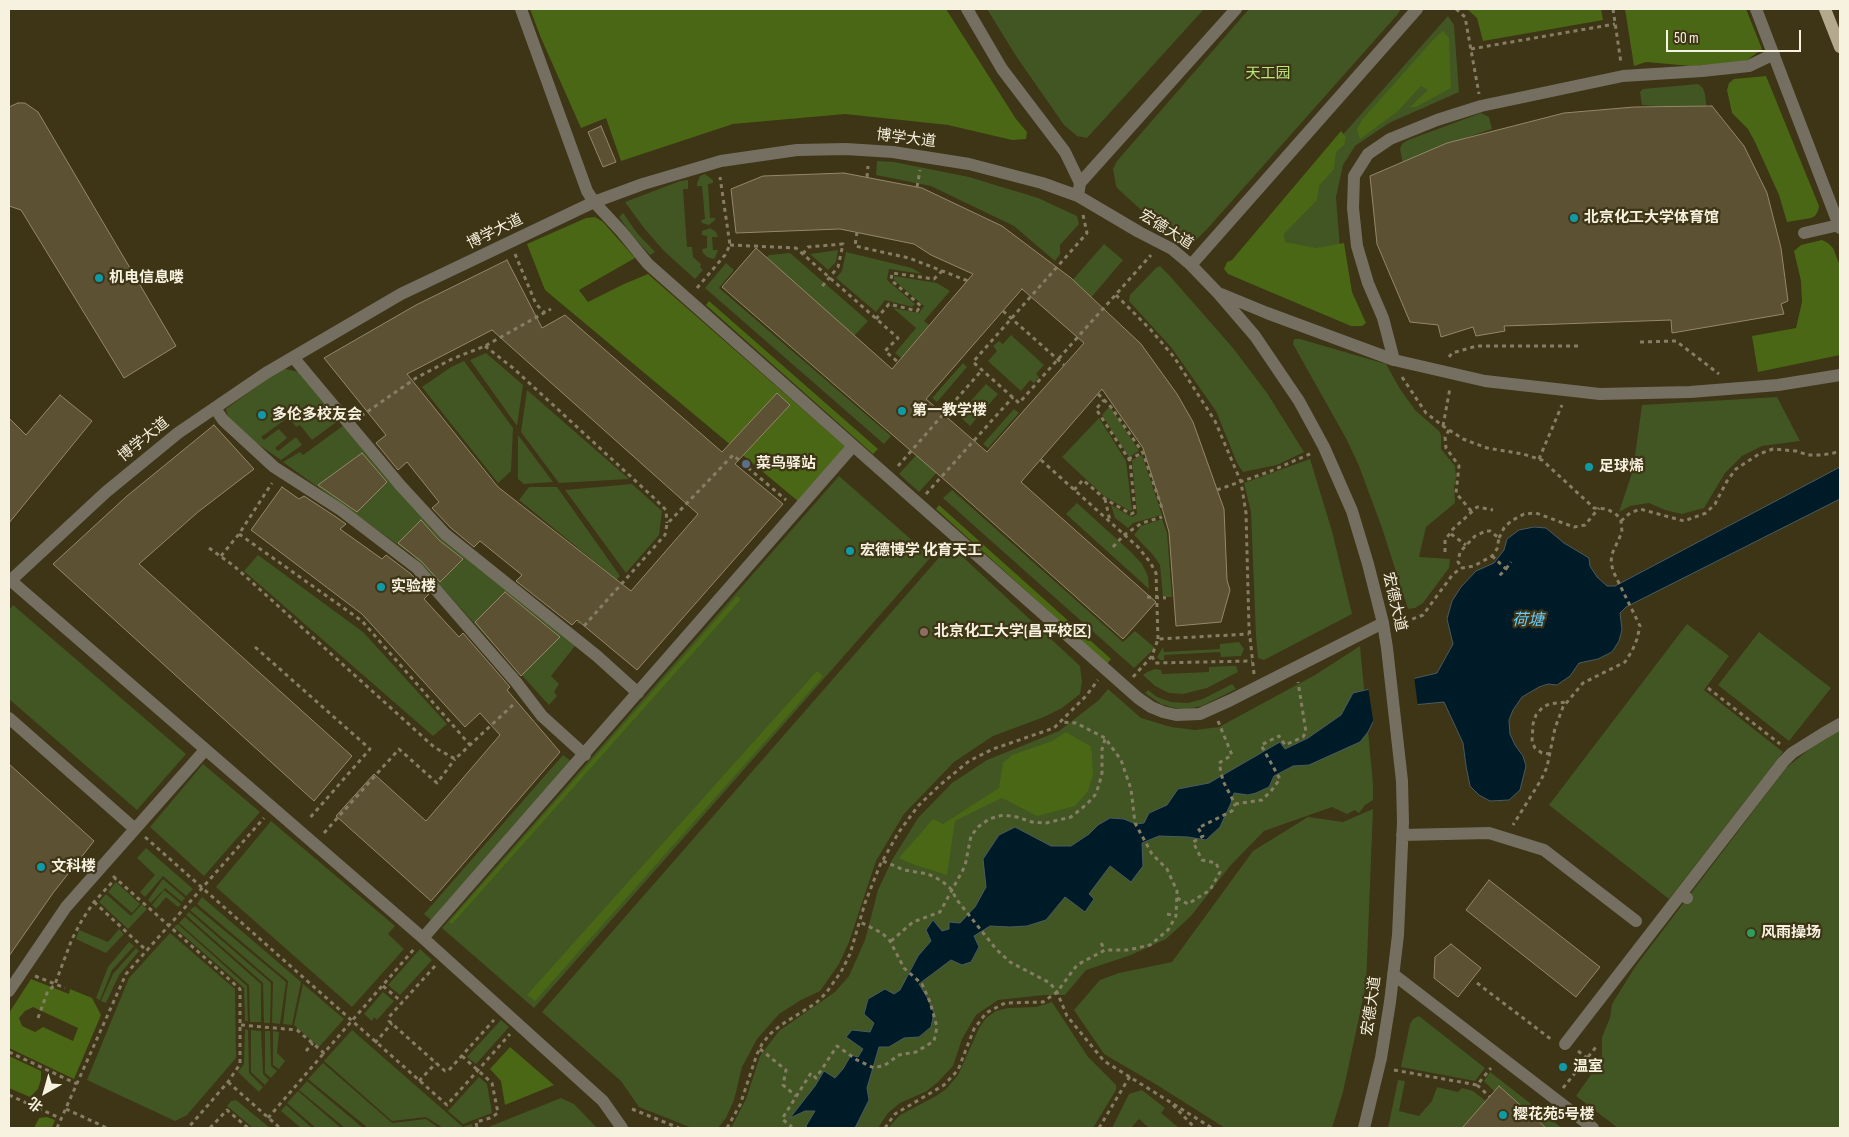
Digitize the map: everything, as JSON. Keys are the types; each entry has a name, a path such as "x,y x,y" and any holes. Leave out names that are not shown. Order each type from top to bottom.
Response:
{"main road":[{"path":"1825,9 1840,47"}],"street":[{"path":"521,9 587,191 594,202 648,264 1124,686 1152,707 1176,715 1200,714 1383,623"},
{"path":"967,9 1002,69 1065,152 1079,189 1236,9"},
{"path":"1191,265 1417,9"},
{"path":"1756,9 1840,227 1804,233"},
{"path":"1394,360 1383,318 1368,283 1357,246 1353,208 1354,176 1368,154 1390,139 1437,120 1481,106 1623,76 1749,66 1774,54"},
{"name":"博学大道","path":"9,580 106,492 178,434 266,373 401,294 594,202 643,184 721,161 797,150 846,148 893,152 969,164 1042,183 1079,189"},
{"name":"宏德大道","path":"1079,189 1139,232 1172,249 1191,265 1255,336 1299,401 1324,447 1352,511 1383,623 1401,764 1402,835 1398,934 1381,1058 1364,1128"},
{"path":"1218,294 1394,360 1485,381 1600,394 1690,392 1778,385 1840,375"},
{"path":"293,357 445,534 597,656 638,694"},
{"path":"215,408 223,420 280,471 341,510 417,568 542,716 585,755"},
{"path":"423,938 585,755 853,446"},
{"path":"9,580 423,938 603,1101 622,1128"},
{"path":"9,718 135,828"},
{"path":"1565,1044 1684,896 1783,762 1792,753 1840,724"},
{"path":"9,991 66,907 205,750"},
{"path":"1402,835 1489,833 1544,850 1636,921"},
{"path":"1393,974 1593,1128"}],"path":[{"path":"1456,9 1465,17 1481,106"},
{"path":"1613,9 1623,76"},
{"path":"1471,49 1615,24"},
{"path":"687,300 725,254 730,245 720,180 721,161"},
{"path":"1079,189 1087,233 973,362 1019,403 1161,243"},
{"path":"857,232 855,246 909,258 968,281"},
{"path":"510,243 536,304 545,313"},
{"path":"803,254 808,247 843,244 838,267 820,288"},
{"path":"730,245 796,248 898,338 886,351 898,362"},
{"path":"876,319 889,304 917,311 921,306 891,280 892,273 934,279 943,270"},
{"path":"1116,295 1150,329 1174,357 1215,421 1241,482 1246,513 1249,634 1257,687"},
{"path":"349,424 416,378 452,359 485,346 552,309"},
{"path":"1003,311 1064,365"},
{"path":"1640,342 1676,341 1737,388"},
{"path":"485,346 513,368 666,510 667,524 665,535 574,638"},
{"path":"1443,426 1446,372 1452,353 1477,346 1582,346"},
{"path":"1394,360 1403,380 1426,413 1443,426 1462,439 1487,448 1523,454 1542,460 1594,508 1607,509 1617,515 1621,521 1622,532 1610,562 1613,572 1640,626 1632,651 1624,662 1612,670 1583,683 1566,702 1555,728 1547,767 1505,838"},
{"path":"888,477 982,370"},
{"path":"1539,459 1568,390"},
{"path":"1098,394 1111,407 1143,453 1162,508"},
{"path":"918,503 1013,397"},
{"path":"1074,490 1083,480 1105,500 1131,514 1135,512 1128,459 1096,409 1104,400"},
{"path":"1449,430 1445,437 1446,448 1459,466 1456,493 1472,512"},
{"path":"1217,490 1271,471 1324,447"},
{"path":"1621,521 1630,513 1640,509 1684,521 1706,513 1714,504 1727,480 1736,469 1758,454 1773,449 1796,451 1808,455 1834,453 1840,450"},
{"path":"1128,459 1143,453"},
{"path":"667,524 733,455 797,510"},
{"path":"1040,460 1124,535 1150,562 1156,573 1158,639 1152,656 1124,686"},
{"path":"221,556 239,534 280,471"},
{"path":"1105,500 1110,522"},
{"path":"1445,552 1445,540 1453,529 1477,507 1493,510"},
{"path":"1383,623 1402,623 1423,615 1453,574 1462,568 1474,566 1492,556 1497,549 1504,528 1511,521 1524,514 1536,513 1574,527 1585,525 1599,508"},
{"path":"1114,547 1124,535 1142,523 1162,517"},
{"path":"1462,568 1458,562 1458,556 1476,536 1486,531 1500,538"},
{"path":"239,534 362,621 470,745"},
{"path":"1450,534 1466,545"},
{"path":"209,548 234,566 434,747 455,759"},
{"path":"1492,556 1506,568"},
{"path":"1500,576 1511,562"},
{"path":"1147,597 1166,598"},
{"path":"1158,639 1249,634"},
{"path":"255,647 370,749 306,823"},
{"path":"1152,656 1155,663 1252,661"},
{"path":"1235,804 1262,800 1280,779 1261,745 1278,736 1285,745 1306,732 1296,667"},
{"path":"727,1128 740,1105 760,1050 770,1034 816,1003 826,993 841,972 850,954 865,903 883,861 899,832 918,806 962,767 993,748 1054,728 1086,696 1106,670"},
{"path":"1708,688 1792,753"},
{"path":"320,836 399,749 437,783 455,759 525,694"},
{"path":"1550,754 1542,753 1535,748 1532,742 1533,724 1536,715 1542,708 1549,704 1566,702"},
{"path":"1177,898 1188,904 1210,890 1220,872 1216,864 1202,860 1193,842 1203,836 1198,828 1232,811 1235,804 1224,781 1219,763 1232,756 1213,709"},
{"path":"885,1128 895,1114 944,1085 958,1070 974,1029 986,1013 1005,1004 1042,1002 1057,992 1076,965 1105,950 1128,950 1150,945 1168,930 1176,916 1177,891 1166,869 1152,854 1135,823 1131,789 1122,760 1105,738 1076,723 1060,722"},
{"path":"890,941 913,922 940,912 965,866 971,836 978,826 989,819 1003,815 1046,823 1071,817 1087,804 1099,785 1102,773 1102,749 1105,738"},
{"path":"57,1128 126,974 203,889 272,808"},
{"path":"135,828 447,1105 479,1071 508,1037 517,1023"},
{"path":"883,861 904,870 928,874 942,881 996,949 1010,962 1050,983 1057,992 1067,1016 1104,1061 1212,1128"},
{"path":"102,866 240,989 240,1064 228,1082 188,1128"},
{"path":"38,1018 46,993 55,984 72,940 94,902 116,878"},
{"path":"94,902 148,951"},
{"path":"1167,914 1176,916"},
{"path":"790,1128 792,1126 782,1119 810,1073 816,1078 837,1046 857,1060 874,1068 886,1065 899,1055 916,1052 934,1041 937,1027 930,1002 922,984 904,968 890,941 882,933 860,922"},
{"path":"268,1118 423,938"},
{"path":"1101,943 1105,950"},
{"path":"443,957 389,1017 389,1021 445,1071 449,1070 502,1010"},
{"path":"21,972 65,988"},
{"path":"1478,983 1558,1044 1565,1044 1587,1058"},
{"path":"383,986 402,1002"},
{"path":"375,1043 392,1023"},
{"path":"241,1025 297,1030 324,1053"},
{"path":"306,1051 312,1043"},
{"path":"1562,1089 1596,1046"},
{"path":"760,1050 786,1070 783,1084 796,1096"},
{"path":"9,1052 77,1084"},
{"path":"462,1056 492,1083 498,1113 490,1118 476,1122 477,1128"},
{"path":"1477,1085 1500,1056"},
{"path":"419,1081 436,1062"},
{"path":"1394,1070 1477,1085 1490,1097"},
{"path":"1099,1128 1130,1076"},
{"path":"228,1082 280,1128"},
{"path":"9,1095 62,1119"},
{"path":"1170,1101 1194,1128"},
{"path":"66,1109 107,1128"},
{"path":"632,1109 679,1128"},
{"path":"210,1128 227,1110 248,1128"}],"green space":[{"path":"530,9 946,9 1016,119 1027,132 1026,139 1012,140 948,125 845,114 733,124 621,161 606,118 581,128"},
{"path":"987,9 1204,9 1087,138 1077,136 1064,125 1016,56"},
{"name":"天工园","path":"1249,9 1401,9 1208,228 1195,241 1183,242 1169,235 1119,190 1116,186 1113,169 1117,161"},
{"path":"1467,9 1601,9 1603,20 1483,41 1477,18"},
{"path":"1625,9 1746,9 1762,49 1746,61 1691,66 1646,62 1634,66"},
{"path":"1448,16 1454,25 1459,92 1389,123 1355,146 1343,165 1336,197 1342,274 1238,253"},
{"path":"1443,31 1449,38 1451,88 1416,107 1410,107 1428,90 1421,86 1397,112 1360,139 1357,129 1362,120"},
{"path":"1766,76 1819,206 1815,216 1811,218 1787,222 1779,195 1755,142 1748,129 1732,113 1727,90 1729,83 1734,79"},
{"path":"1698,84 1703,88 1705,94 1707,111 1642,105 1640,92 1643,89"},
{"path":"1481,113 1489,117 1492,129 1447,144 1403,164 1400,149 1402,144 1408,140"},
{"path":"1341,131 1346,137 1344,145 1336,152 1334,169 1319,186 1317,200 1284,234 1285,242 1316,248 1344,243 1352,292 1366,323 1362,326 1351,326 1228,274 1224,269 1227,262 1232,260"},
{"path":"877,161 894,162 969,177 1038,198 1077,216 1079,224 1060,245 1060,254 1055,261 1014,226 931,186 876,175"},
{"path":"705,174 713,180 713,183 708,184 710,218 715,218 715,220 709,225 702,223 701,220 705,219 702,186 697,186 700,176"},
{"path":"688,180 688,189 683,189 687,247 692,247 693,257 701,264 700,267 703,270 695,279 664,251 625,202 680,181"},
{"path":"623,213 637,233 655,252 650,255 632,235 619,217"},
{"path":"595,217 603,222 635,258 579,290 588,302 648,274 847,448 799,502 545,290 527,244 586,218"},
{"path":"710,228 716,232 718,237 712,237 713,250 718,250 713,259 707,257 702,249 707,248 707,236 702,235 702,231"},
{"path":"1822,240 1833,248 1840,266 1840,355 1758,372 1752,336 1796,328 1802,302 1801,281 1794,251 1801,245"},
{"path":"1104,244 1123,260 1089,300 1070,283"},
{"path":"838,250 836,262 828,270 810,254"},
{"path":"846,252 912,268 922,274 889,269 887,280 915,304 912,307 885,300 876,312 836,278 842,271"},
{"path":"790,253 868,321 854,336 766,258 769,255"},
{"path":"726,263 734,270 719,288 891,436 884,444 705,288"},
{"path":"1160,266 1233,348 1267,393 1304,452 1277,465 1243,472 1237,463 1216,411 1171,347 1129,301 1130,295"},
{"path":"894,276 937,283 950,291 924,321 929,325 901,358 895,353 916,328 893,308 919,313 924,306 894,280"},
{"path":"709,301 878,449 873,454 706,305"},
{"path":"1011,335 1044,365 1036,374 1039,377 1034,383 1030,380 1021,391 988,361 997,351 993,346 999,341 1003,344"},
{"path":"1294,339 1300,339 1386,364 1415,410 1439,431 1441,435 1441,449 1455,466 1455,503 1426,527 1419,557 1450,559 1449,568 1423,603 1415,608 1408,609 1382,528 1359,466 1347,440 1293,344"},
{"path":"486,353 523,385 517,426 470,360"},
{"path":"464,361 513,428 511,471 498,483 422,387 451,367"},
{"path":"963,363 967,367 937,402 932,398"},
{"path":"282,368 299,372 339,420 312,440 300,425 296,427 289,417 261,437 264,440 279,429 287,438 275,448 278,451 296,437 302,445 281,460 229,424 226,409"},
{"path":"986,384 998,394 970,426 958,415"},
{"path":"527,390 629,479 559,483 521,432"},
{"path":"1777,397 1800,441 1762,446 1742,456 1725,473 1704,508 1682,514 1665,510 1649,503 1630,506 1619,512 1633,470 1642,405"},
{"path":"1110,406 1139,451 1129,457 1102,415"},
{"path":"1014,409 1019,413 988,448 983,444"},
{"path":"1099,418 1126,461 1132,510 1130,511 1104,496 1062,457"},
{"path":"344,425 437,532 575,646 551,676 559,684 554,692 557,696 549,705 412,555 283,462 300,452 303,455"},
{"path":"942,427 962,445 919,492 899,474"},
{"path":"518,435 553,482 524,484 518,479"},
{"path":"1142,455 1162,515 1133,523 1128,528 1115,518 1111,505 1132,517 1137,514 1132,460"},
{"path":"1310,459 1332,531 1352,614 1264,660 1258,658 1251,512 1244,483"},
{"path":"839,476 931,557 534,1008 442,928"},
{"path":"632,484 662,511 659,535 626,573 565,490"},
{"path":"529,487 557,487 620,576 580,623 576,624 616,579 519,500"},
{"path":"952,490 1123,642 1135,631 1155,648 1134,668 943,498"},
{"path":"1077,503 1142,564 1148,576 1149,589 1066,514"},
{"path":"939,505 1111,659 1107,664 936,509"},
{"path":"1162,519 1167,533 1172,597 1163,597 1160,565 1134,535 1141,526"},
{"path":"950,545 1080,666 1082,682 1080,694 1062,708 1044,717 993,736 954,762 904,814 876,861 849,942 839,964 820,991 779,1014 757,1039 742,1067 734,1100 726,1118 718,1128 692,1128 639,1107 621,1081 542,1012"},
{"path":"258,555 363,632 447,724 433,736 244,571"},
{"path":"737,596 741,599 452,924 449,922"},
{"path":"13,605 186,754 137,810 9,699 9,610"},
{"path":"1687,624 1729,656 1704,690 1783,752 1669,899 1549,805"},
{"path":"1759,632 1831,688 1789,741 1718,685"},
{"path":"1239,642 1244,649 1241,656 1221,657 1220,652 1164,655 1164,660 1160,660 1157,657 1163,647 1164,652 1220,649 1220,644"},
{"path":"1360,646 1373,800 1365,805 1359,813 1355,810 1347,814 1332,807 1264,831 1230,866 1191,916 1166,939 1131,955 1086,970 1065,995 1044,995 998,1000 976,1015 962,1039 953,1066 938,1082 927,1091 900,1103 888,1113 878,1128 731,1128 746,1099 760,1056 779,1031 835,992 849,976 865,940 878,890 892,860 918,818 952,783 987,760 1059,731 1099,700 1108,689 1141,718 1171,727 1195,730 1219,727 1315,675"},
{"path":"1236,666 1238,672 1207,688 1183,694 1169,693 1155,686 1143,675 1155,669 1161,670 1162,674 1209,672 1209,667"},
{"path":"817,671 823,676 535,1001 527,995"},
{"path":"1232,684 1236,689 1202,706 1186,709 1178,709 1161,704 1145,693 1148,690 1157,697 1171,702 1188,703 1203,699"},
{"name":"风雨操场","path":"1840,731 1840,1128 1618,1128 1576,1096 1602,1059 1602,1037 1610,1018 1612,1004 1635,967 1786,768 1817,743"},
{"path":"1066,732 1090,746 1092,754 1093,775 1088,791 1075,806 1037,816 1002,798 955,821 947,875 899,858 933,819 943,824 999,788 1003,763 1012,755 1052,741"},
{"path":"563,755 571,761 431,920 424,914"},
{"path":"203,764 260,812 204,876 150,827"},
{"path":"1373,809 1366,985 1343,1092 1332,1128 1225,1128 1104,1054 1074,1010 1100,980 1119,973 1172,962 1253,851 1308,817 1343,822"},
{"path":"271,821 395,926 388,934 404,949 352,1007 216,887"},
{"path":"146,848 193,889 186,896 163,876 145,897 140,892 155,875 137,858"},
{"path":"163,879 185,898 182,902 165,888 151,903 148,900"},
{"path":"116,882 140,904 132,913 108,892"},
{"path":"164,890 181,904 178,907 166,897 156,909 152,905"},
{"path":"106,894 131,916 142,904 147,909 128,929 99,902"},
{"path":"202,897 301,982 292,1025 283,1024 288,981 197,904"},
{"path":"195,906 286,982 280,1024 272,1023 273,982 190,910"},
{"path":"189,912 271,983 270,1023 264,1023 263,983 186,915"},
{"path":"185,917 261,984 261,1022 250,1022 249,985 179,923"},
{"path":"178,924 247,986 248,1021 245,1021 244,988 174,927"},
{"path":"119,929 124,934 106,953 76,939 79,930 108,942"},
{"path":"170,933 235,989 236,1058 187,1115 175,1121 87,1080 129,978"},
{"path":"129,942 134,946 112,970 100,1000 96,998 108,967"},
{"path":"136,948 139,951 119,975 106,1003 101,1001 113,974"},
{"path":"420,949 432,960 400,995 388,985"},
{"path":"31,979 69,994 70,989 92,998 101,1015 74,1079 9,1048 9,1013","holes":["33,1007 78,1028 73,1041 43,1027 35,1032 22,1026 19,1018 25,1011"]},
{"path":"303,984 344,1019 319,1047 294,1025"},
{"path":"383,992 394,1001 377,1020 374,1017 372,1021 364,1014"},
{"path":"1052,1002 1088,1057 1116,1085 1116,1090 1093,1128 888,1128 900,1115 946,1089 958,1075 979,1028 986,1018 996,1011 1008,1008 1036,1007"},
{"path":"1419,1016 1485,1068 1475,1081 1401,1067 1410,1024 1413,1019"},
{"path":"501,1020 509,1027 476,1064 467,1057"},
{"path":"245,1029 248,1030 249,1073 263,1087 259,1092 238,1072 244,1064"},
{"path":"251,1030 261,1031 263,1074 269,1080 265,1085 251,1072"},
{"path":"352,1030 463,1127 472,1124 473,1128 443,1128 426,1117 392,1121 324,1061"},
{"path":"265,1031 270,1031 271,1066 277,1071 271,1078 265,1073"},
{"path":"273,1031 279,1032 277,1053 285,1061 279,1069 273,1065"},
{"path":"510,1047 554,1085 505,1105 501,1081 490,1069"},
{"path":"9,1056 41,1071 38,1089 30,1097 9,1088"},
{"path":"323,1063 392,1123 426,1119 439,1128 368,1128 308,1079"},
{"path":"1490,1072 1562,1128 1546,1128 1500,1087 1495,1092 1484,1081"},
{"path":"479,1077 487,1084 492,1113 463,1124 448,1111"},
{"path":"1398,1080 1405,1081 1399,1111 1419,1116 1432,1101 1437,1087 1458,1092 1462,1088 1473,1091 1486,1101 1462,1128 1388,1128"},
{"path":"307,1081 363,1128 345,1128 299,1090"},
{"path":"1142,1090 1165,1108 1161,1113 1179,1128 1149,1128 1139,1119 1131,1128 1112,1128 1129,1094"},
{"path":"298,1091 341,1128 316,1128 287,1103"},
{"path":"561,1098 574,1104 597,1128 486,1128"},
{"path":"236,1100 270,1128 253,1128 227,1106 231,1101"},
{"path":"286,1105 312,1128 301,1128 281,1111"},
{"path":"47,1117 55,1120 52,1128 34,1128 39,1118"}],"water":[{"name":"荷塘","path":"1840,467 1840,499 1626,607 1620,613 1622,630 1619,641 1612,652 1598,659 1579,663 1570,676 1557,685 1548,684 1539,687 1522,697 1509,720 1510,734 1523,756 1526,766 1520,790 1509,800 1490,801 1479,795 1470,786 1463,743 1444,702 1413,705 1376,716 1368,732 1360,742 1309,765 1293,766 1274,776 1269,787 1256,793 1248,795 1234,793 1220,827 1206,840 1159,836 1142,843 1143,866 1131,882 1110,866 1089,894 1094,899 1085,912 1065,897 1046,920 1027,926 990,926 974,936 979,947 971,962 962,965 951,960 919,984 934,1013 931,1027 919,1037 904,1038 889,1047 879,1047 867,1088 869,1100 855,1128 807,1128 806,1126 815,1111 805,1111 790,1118 824,1071 835,1078 851,1055 858,1057 863,1049 846,1037 852,1030 870,1032 874,1023 864,1014 868,999 885,989 894,994 900,990 918,956 931,941 926,930 933,920 942,931 949,929 949,922 960,923 975,907 986,887 983,859 999,835 1015,827 1051,846 1071,846 1110,818 1124,819 1136,824 1144,823 1149,813 1167,805 1178,789 1209,783 1280,742 1285,749 1308,738 1341,715 1353,693 1437,673 1453,644 1447,619 1452,601 1461,587 1476,571 1494,563 1504,550 1507,539 1519,530 1534,527 1546,528 1564,543 1589,558 1590,566 1597,577 1607,586 1615,586"}],"pier":[{"path":"1414,676 1418,707 1378,718 1374,726 1368,687"}],"building":[{"name":"机电信息喽","path":"18,103 25,103 38,112 176,346 124,378 21,210 9,206 9,107"},
{"name":"北京化工大学体育馆","path":"1712,106 1744,146 1767,193 1781,248 1788,301 1781,304 1784,314 1672,333 1671,320 1504,326 1505,331 1476,336 1473,327 1441,337 1438,325 1410,322 1377,244 1370,176 1447,143 1564,113 1634,107"},
{"path":"601,126 616,162 603,167 588,132"},
{"name":"第一教学楼","path":"844,173 922,188 1002,226 1071,278 1141,344 1177,394 1193,422 1224,509 1227,580 1230,590 1221,622 1176,626 1169,532 1162,508 1143,448 1102,389 1021,482 1156,602 1123,639 955,489 722,287 756,248 892,369 973,274 931,255 914,244 840,229 736,233 731,189 763,176","holes":["1022,289 1084,343 987,452 926,399"]},
{"path":"507,260 542,328 565,315 722,452 777,393 790,405 735,464 783,504 637,670 577,620 572,625 516,581 522,575 480,541 474,547 451,528 432,508 439,502 407,462 398,470 376,443 386,435 324,358 416,305","holes":["492,330 698,514 631,591 498,487 407,374"]},
{"path":"60,395 92,421 9,523 9,418 26,435"},
{"path":"214,425 254,469 198,512 139,564 352,756 314,801 53,564 127,496"},
{"path":"362,453 387,482 357,512 318,485"},
{"path":"282,487 299,499 304,496 336,517 346,524 340,529 382,559 386,555 411,574 429,594 424,599 459,637 463,633 510,687 507,690 560,752 431,901 336,816 374,774 426,821 500,735 480,713 465,727 362,614 251,530"},
{"path":"421,520 439,540 463,559 440,582 422,562 398,543"},
{"path":"505,592 560,637 521,676 475,622"},
{"name":"文科楼","path":"9,764 94,841 53,893 9,956"},
{"path":"1489,880 1600,967 1576,997 1466,910"},
{"path":"1451,944 1481,968 1458,997 1434,978 1435,957"},
{"name":"樱花苑5号楼","path":"1499,1086 1546,1128 1462,1128"}],"place":[{"name":"北京化工大学体育馆","path":"1574,218"},
{"name":"机电信息喽","path":"99,278"},
{"name":"第一教学楼","path":"902,411"},
{"name":"多伦多校友会","path":"262,415"},
{"name":"菜鸟驿站","path":"746,464"},
{"name":"足球烯","path":"1589,467"},
{"name":"宏德博学 化育天工","path":"850,551"},
{"name":"实验楼","path":"381,587"},
{"name":"北京化工大学(昌平校区)","path":"924,632"},
{"name":"文科楼","path":"41,867"},
{"name":"风雨操场","path":"1751,933"},
{"name":"温室","path":"1563,1067"},
{"name":"樱花苑5号楼","path":"1503,1115"}]}
